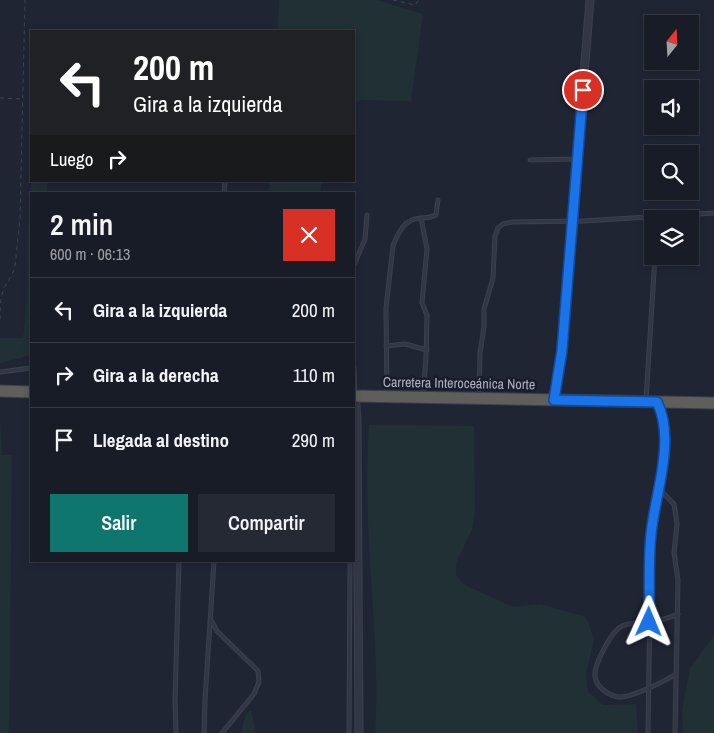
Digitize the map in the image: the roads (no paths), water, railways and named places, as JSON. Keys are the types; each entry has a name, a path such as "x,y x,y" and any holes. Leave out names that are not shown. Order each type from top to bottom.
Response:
{"highway":[{"path":"0,391 30,392"},
{"name":"Carretera Interoceánica Norte","path":"355,396 714,403"}],"street":[{"path":"554,400 562,350 590,0"},
{"path":"355,406 357,426 359,733"}],"lane":[{"path":"530,160 577,159"},
{"path":"387,397 386,308 393,246 406,222 430,218 436,215 438,200"},
{"path":"479,399 480,353 484,327 484,309 493,278 495,236 498,228 503,224 512,222 572,221 714,213"},
{"path":"355,263 365,239 367,215"},
{"path":"421,218 426,249 422,303 427,315 427,350 423,398"},
{"path":"648,733 651,533 660,490 664,457 662,411 652,402 655,265"},
{"path":"386,346 410,344 427,350"},
{"path":"0,372 30,368"},
{"path":"660,490 674,504 677,524 674,553 678,580 675,733"},
{"path":"176,733 178,562"},
{"path":"204,733 214,562"},
{"path":"349,733 350,562"},
{"path":"210,614 212,625 216,631 258,672 258,682 254,694 222,733"},
{"path":"676,674 664,682 622,697 605,692 595,676 600,658 620,626 669,618 678,614"}]}
